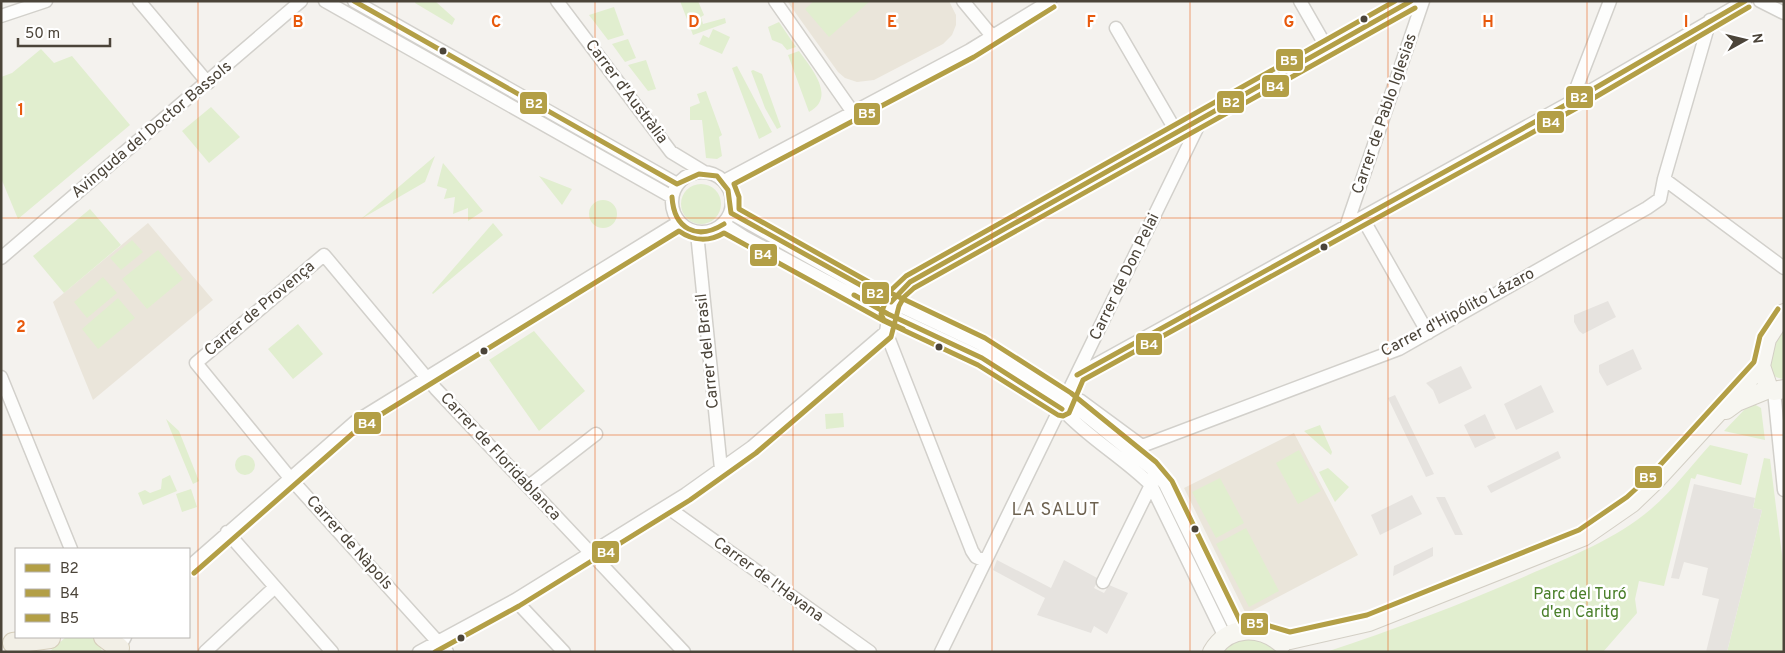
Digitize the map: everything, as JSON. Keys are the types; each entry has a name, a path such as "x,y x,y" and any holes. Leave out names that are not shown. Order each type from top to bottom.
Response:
{"main road":[{"path":"12,643 47,642"}],"street":[{"path":"1,16 46,1"},
{"path":"139,1 208,83"},
{"name":"Avinguda del Doctor Bassols","path":"1,258 208,83 301,1"},
{"path":"325,1 672,197"},
{"path":"354,1 677,184"},
{"name":"Carrer d'Austràlia","path":"557,1 671,152 704,172"},
{"path":"775,1 852,111"},
{"path":"963,1 992,36"},
{"path":"724,181 992,36 1050,1"},
{"path":"1300,1 1327,48"},
{"path":"985,562 976,557 972,551 886,332 890,308 902,288 1411,1"},
{"name":"Carrer de Pablo Iglesias","path":"1346,227 1423,1"},
{"path":"1572,102 1610,1"},
{"path":"1077,375 1572,102 1745,1"},
{"path":"1760,1 1784,13"},
{"name":"Carrer d'Hipólito Lázaro","path":"1065,401 1082,401 1142,446 1399,349 1646,208 1660,199 1664,179 1710,20"},
{"path":"1116,28 1177,133"},
{"name":"Carrer de Don Pelai","path":"941,652 1202,118"},
{"path":"704,172 724,181 732,199 731,213 724,224 710,232 697,232 686,228 679,222 673,209 672,197 677,184 688,176 704,172"},
{"path":"1664,179 1784,268"},
{"path":"731,213 890,308 1065,401 1152,468 1165,484 1231,634"},
{"path":"1363,218 1428,333"},
{"path":"190,566 355,422 679,222"},
{"path":"724,224 744,237 890,308"},
{"name":"Carrer del Brasil","path":"697,232 721,469"},
{"name":"Carrer de Floridablanca","path":"324,255 426,377 684,652"},
{"name":"Carrer de Provença","path":"196,363 324,255"},
{"path":"1212,652 1231,634 1249,629 1290,640 1369,622 1582,536 1632,503 1715,417 1733,394 1761,366 1767,339 1784,313"},
{"path":"419,652 515,600 667,507 752,447 886,332"},
{"name":"Carrer de Nàpols","path":"196,363 290,478 447,652"},
{"path":"1761,366 1776,390 1778,447 1784,490"},
{"path":"1,377 71,548"},
{"path":"1715,417 1737,402 1776,390"},
{"path":"1065,401 1072,420 1138,472 1151,485 1231,634"},
{"path":"529,486 596,434"},
{"path":"1103,582 1151,485"},
{"name":"Carrer de l'Havana","path":"667,507 870,652"},
{"path":"227,532 332,652"},
{"path":"205,652 275,586"},
{"path":"515,600 564,652"},
{"path":"1303,652 1326,633"},
{"path":"1273,636 1287,652"}],"shaded area":[{"path":"787,1 949,1 956,15 956,25 952,35 943,44 874,80 857,82 845,78 838,72"},
{"path":"148,223 213,300 93,400 53,302"},
{"path":"1608,301 1616,317 1583,334 1579,331 1574,322 1574,315"},
{"path":"1633,349 1642,369 1607,386 1599,372 1599,365"},
{"path":"1461,366 1472,388 1439,404 1433,390 1426,383"},
{"path":"1541,385 1554,412 1516,430 1504,404"},
{"path":"1395,395 1434,474 1426,477 1388,398"},
{"path":"1485,414 1496,438 1475,448 1464,425"},
{"path":"1294,433 1358,555 1246,614 1184,488"},
{"path":"1558,451 1561,458 1491,493 1487,486"},
{"path":"1694,484 1755,498 1753,508 1762,510 1727,652 1706,652 1719,599 1702,595 1708,568 1684,562 1679,579 1671,578"},
{"path":"1412,495 1422,514 1380,535 1371,515"},
{"path":"1436,497 1445,497 1463,535 1455,535"},
{"path":"1433,547 1433,556 1393,576 1394,566"},
{"path":"997,560 1051,588 1064,560 1099,579 1094,588 1104,593 1109,585 1128,593 1107,634 1094,626 1091,633 1037,615 1045,598 993,570"}],"green space":[{"path":"416,1 435,1 455,19 452,25 415,3"},
{"path":"680,1 698,1 704,15 701,17 703,24 725,18 726,23 693,35"},
{"path":"814,1 870,1 829,37 805,9"},
{"path":"614,7 624,35 608,40 589,15"},
{"path":"779,22 796,47 787,50 782,44 772,40 768,27"},
{"path":"713,29 730,37 722,54 699,44 703,35 709,38"},
{"path":"628,39 636,58 625,62 612,44"},
{"path":"41,49 54,63 72,56 130,125 18,219 1,178 1,77 12,73"},
{"path":"799,51 815,74 821,91 821,99 817,106 809,112 788,55"},
{"path":"646,60 656,89 648,91 628,65"},
{"path":"737,66 772,132 759,139 732,68"},
{"path":"751,71 762,74 781,127 777,129 765,108"},
{"path":"706,91 722,135 719,137 722,156 717,159 706,158 702,120 690,120 690,107 700,103 697,94"},
{"path":"211,107 240,137 209,163 182,131"},
{"path":"435,156 425,182 361,219"},
{"path":"443,163 483,211 468,221 468,208 453,214 455,197 444,199 447,189 437,186"},
{"path":"539,176 572,189 562,205"},
{"path":"701,184 715,190 721,204 715,218 701,224 687,218 681,204 687,190"},
{"path":"603,200 613,204 617,214 613,224 603,228 593,224 589,214 593,204"},
{"path":"90,209 121,245 64,293 33,256"},
{"path":"493,223 503,235 433,294 432,293"},
{"path":"132,240 143,252 121,270 110,258"},
{"path":"158,250 183,279 147,309 122,279"},
{"path":"103,277 117,293 87,318 74,302"},
{"path":"118,298 135,318 98,349 82,329"},
{"path":"298,324 323,354 293,379 268,349"},
{"path":"1784,324 1784,379 1775,376 1770,371 1769,364 1776,338"},
{"path":"534,331 585,391 539,431 489,360"},
{"path":"1754,404 1761,408 1765,440 1724,431 1744,410"},
{"path":"843,413 844,427 826,429 825,414"},
{"path":"166,419 179,431 199,481 193,484"},
{"path":"1320,425 1332,452 1331,455 1304,431"},
{"name":"Parc del Turó d'en Caritg","path":"1710,445 1748,454 1741,485 1697,474 1695,479 1691,478 1664,586 1639,581 1635,599 1637,613 1603,652 1326,652 1478,596 1608,538 1637,520 1659,502"},
{"path":"1299,450 1321,491 1298,504 1276,463"},
{"path":"245,455 252,458 255,465 252,472 245,475 238,472 235,465 238,458"},
{"path":"1764,458 1770,459 1784,571 1784,652 1727,652 1762,510 1753,508"},
{"path":"1328,468 1349,487 1335,502 1319,472"},
{"path":"170,475 177,491 143,505 138,493 145,490 150,493 161,489 162,479"},
{"path":"1220,478 1244,523 1216,538 1192,492"},
{"path":"191,489 197,507 182,512 176,494"},
{"path":"1246,528 1279,591 1249,607 1216,544"},
{"path":"65,638 94,638 101,647 102,652 49,652"},
{"path":"1256,638 1278,652 1221,652 1235,640"}],"transit line":[{"name":"B2","path":"354,1 677,184 699,174 717,176 728,190 731,213 891,302 910,282 1411,1"},
{"name":"B5","path":"903,329 884,320 881,314 889,292 906,276 1395,1"},
{"name":"B2","path":"1077,375 1571,102 1745,1"},
{"name":"B5","path":"1054,7 974,57 734,184 739,197 739,209 876,286 985,338 1071,393 1156,462 1172,481 1241,623 1263,624 1290,632 1367,615 1579,530 1627,497 1651,475 1754,362 1760,336 1778,309"},
{"name":"B4","path":"194,573 359,428 679,231 690,237 701,239 713,238 724,233 884,321 978,365 1058,415 1063,416 1069,413 1083,380 1575,109 1749,7"},
{"name":"B4","path":"435,652 519,606 690,500 756,453 891,337 899,306 904,297 914,288 1415,8"},
{"name":"B2","path":"672,197 677,217 689,229 705,231 724,224"},
{"name":"B2","path":"854,295 888,314 982,358 1062,409"}],"district":[{"name":"LA SALUT","path":"1056,510"}]}
